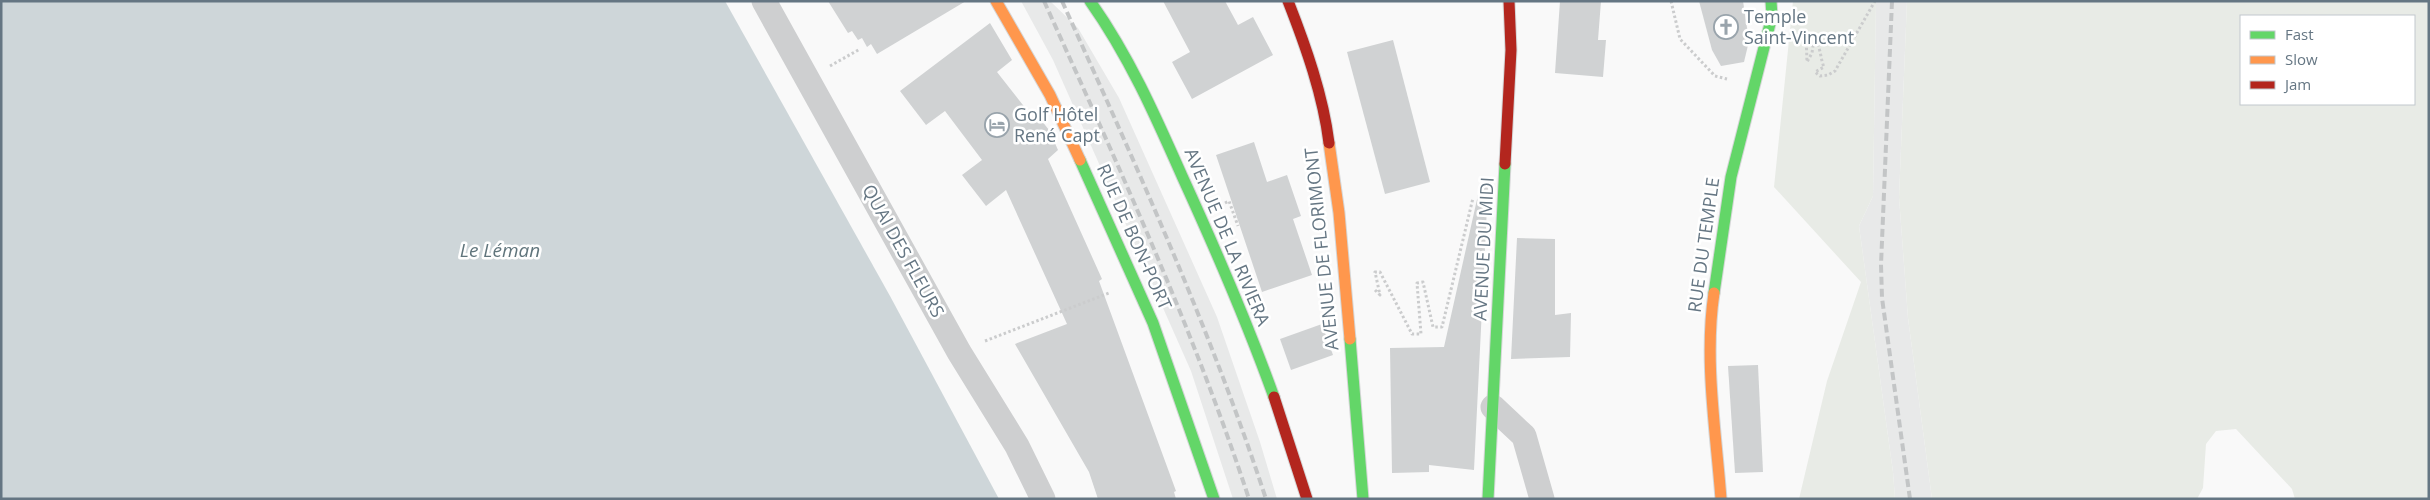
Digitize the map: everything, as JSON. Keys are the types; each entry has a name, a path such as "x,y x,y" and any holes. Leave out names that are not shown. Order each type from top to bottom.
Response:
{"street":[{"name":"QUAI DES FLEURS","path":"764,1 959,352 1017,446 1043,499"},
{"name":"RUE DE BON-PORT","path":"996,1 1050,95 1135,283 1188,419 1214,499"},
{"name":"AVENUE DE LA RIVIERA","path":"1090,1 1106,22 1137,75 1210,237 1270,386 1307,499"},
{"name":"AVENUE DE FLORIMONT","path":"1288,1 1326,119 1339,213 1363,499"},
{"name":"AVENUE DU MIDI","path":"1488,499 1511,50 1509,1"},
{"name":"RUE DU TEMPLE","path":"1721,499 1712,378 1712,308 1731,177 1753,82 1772,16 1772,1"},
{"path":"1493,407 1524,436 1542,499"}],"path":[{"path":"1671,1 1680,39 1715,76 1736,82 1753,82"},
{"path":"1791,28 1792,36 1806,33 1807,62 1812,53 1814,39 1819,44 1819,57 1824,67 1815,72 1820,76 1828,76 1835,71 1875,1"},
{"path":"807,79 860,49"},
{"path":"1373,288 1380,295 1375,272 1380,272 1412,334 1421,334 1417,283 1423,282 1433,327 1442,327 1476,190"},
{"path":"1229,201 1240,232"},
{"path":"991,338 1135,283"}],"shaded area":[{"path":"1021,1 1050,1 1078,28 1119,98 1217,317 1260,442 1277,499 1233,499 1191,371 1053,60"},
{"path":"1793,1 1876,1 1873,196 1859,226 1893,472 1895,499 1799,499 1827,381 1861,282 1774,187"},
{"path":"1876,1 1907,1 1899,197 1908,318 1932,499 1895,499 1893,472 1859,226 1873,196"},
{"path":"1907,1 2429,1 2429,499 2295,499 2292,489 2236,429 2216,431 2206,444 2203,488 2197,499 1932,499 1908,318 1899,197"}],"water":[{"name":"Le Léman","path":"1,1 725,1 890,296 999,499 1,499"}],"building":[{"path":"828,1 966,1 877,54 871,44 867,47 862,38 858,40 852,31 848,33"},
{"path":"1163,1 1225,1 1238,25 1253,17 1273,55 1192,99 1172,62 1190,52"},
{"path":"1560,1 1601,1 1598,40 1606,40 1603,77 1555,73"},
{"name":"Temple Saint-Vincent","path":"1699,1 1743,1 1749,41 1744,62 1721,66 1712,50"},
{"path":"990,23 1012,60 997,72 1034,119 1038,116 1049,130 1058,150 1048,159 1102,279 1099,281 1176,491 1174,492 1176,499 1098,499 1089,472 1015,344 1067,324 1006,190 986,206 962,175 982,160 945,111 926,125 900,91"},
{"path":"1393,40 1430,182 1385,194 1347,52"},
{"path":"1254,142 1267,182 1287,175 1301,216 1293,219 1312,275 1262,292 1216,155"},
{"path":"1480,186 1488,187 1474,470 1429,465 1429,472 1392,473 1390,348 1444,347"},
{"path":"1517,238 1555,239 1555,315 1571,313 1570,357 1511,359"},
{"path":"1322,324 1333,355 1291,370 1280,339"},
{"path":"1758,365 1763,472 1735,473 1728,366"}],"railway":[{"path":"1044,1 1127,186 1179,310 1204,372 1249,499"},
{"path":"1062,1 1171,247 1221,372 1266,499"},
{"path":"1892,1 1881,265 1882,298 1910,499"}],"traffic: fast":[{"path":"1090,1 1129,64 1162,131 1230,285 1274,397"},
{"path":"1714,293 1731,177 1772,16 1771,1"},
{"path":"1080,160 1153,323 1214,499"},
{"path":"1488,499 1505,164"},
{"path":"1350,339 1363,499"}],"traffic: slow":[{"path":"996,1 1050,95 1080,160"},
{"path":"1329,143 1339,213 1350,339"},
{"path":"1714,293 1710,344 1714,422 1721,499"}],"traffic: jam":[{"path":"1288,1 1313,71 1323,107 1329,143"},
{"path":"1505,164 1511,50 1509,1"},
{"path":"1274,397 1307,499"}],"place":[{"name":"Temple Saint-Vincent","path":"1726,27"},
{"name":"Golf Hôtel René Capt","path":"997,125"}]}
